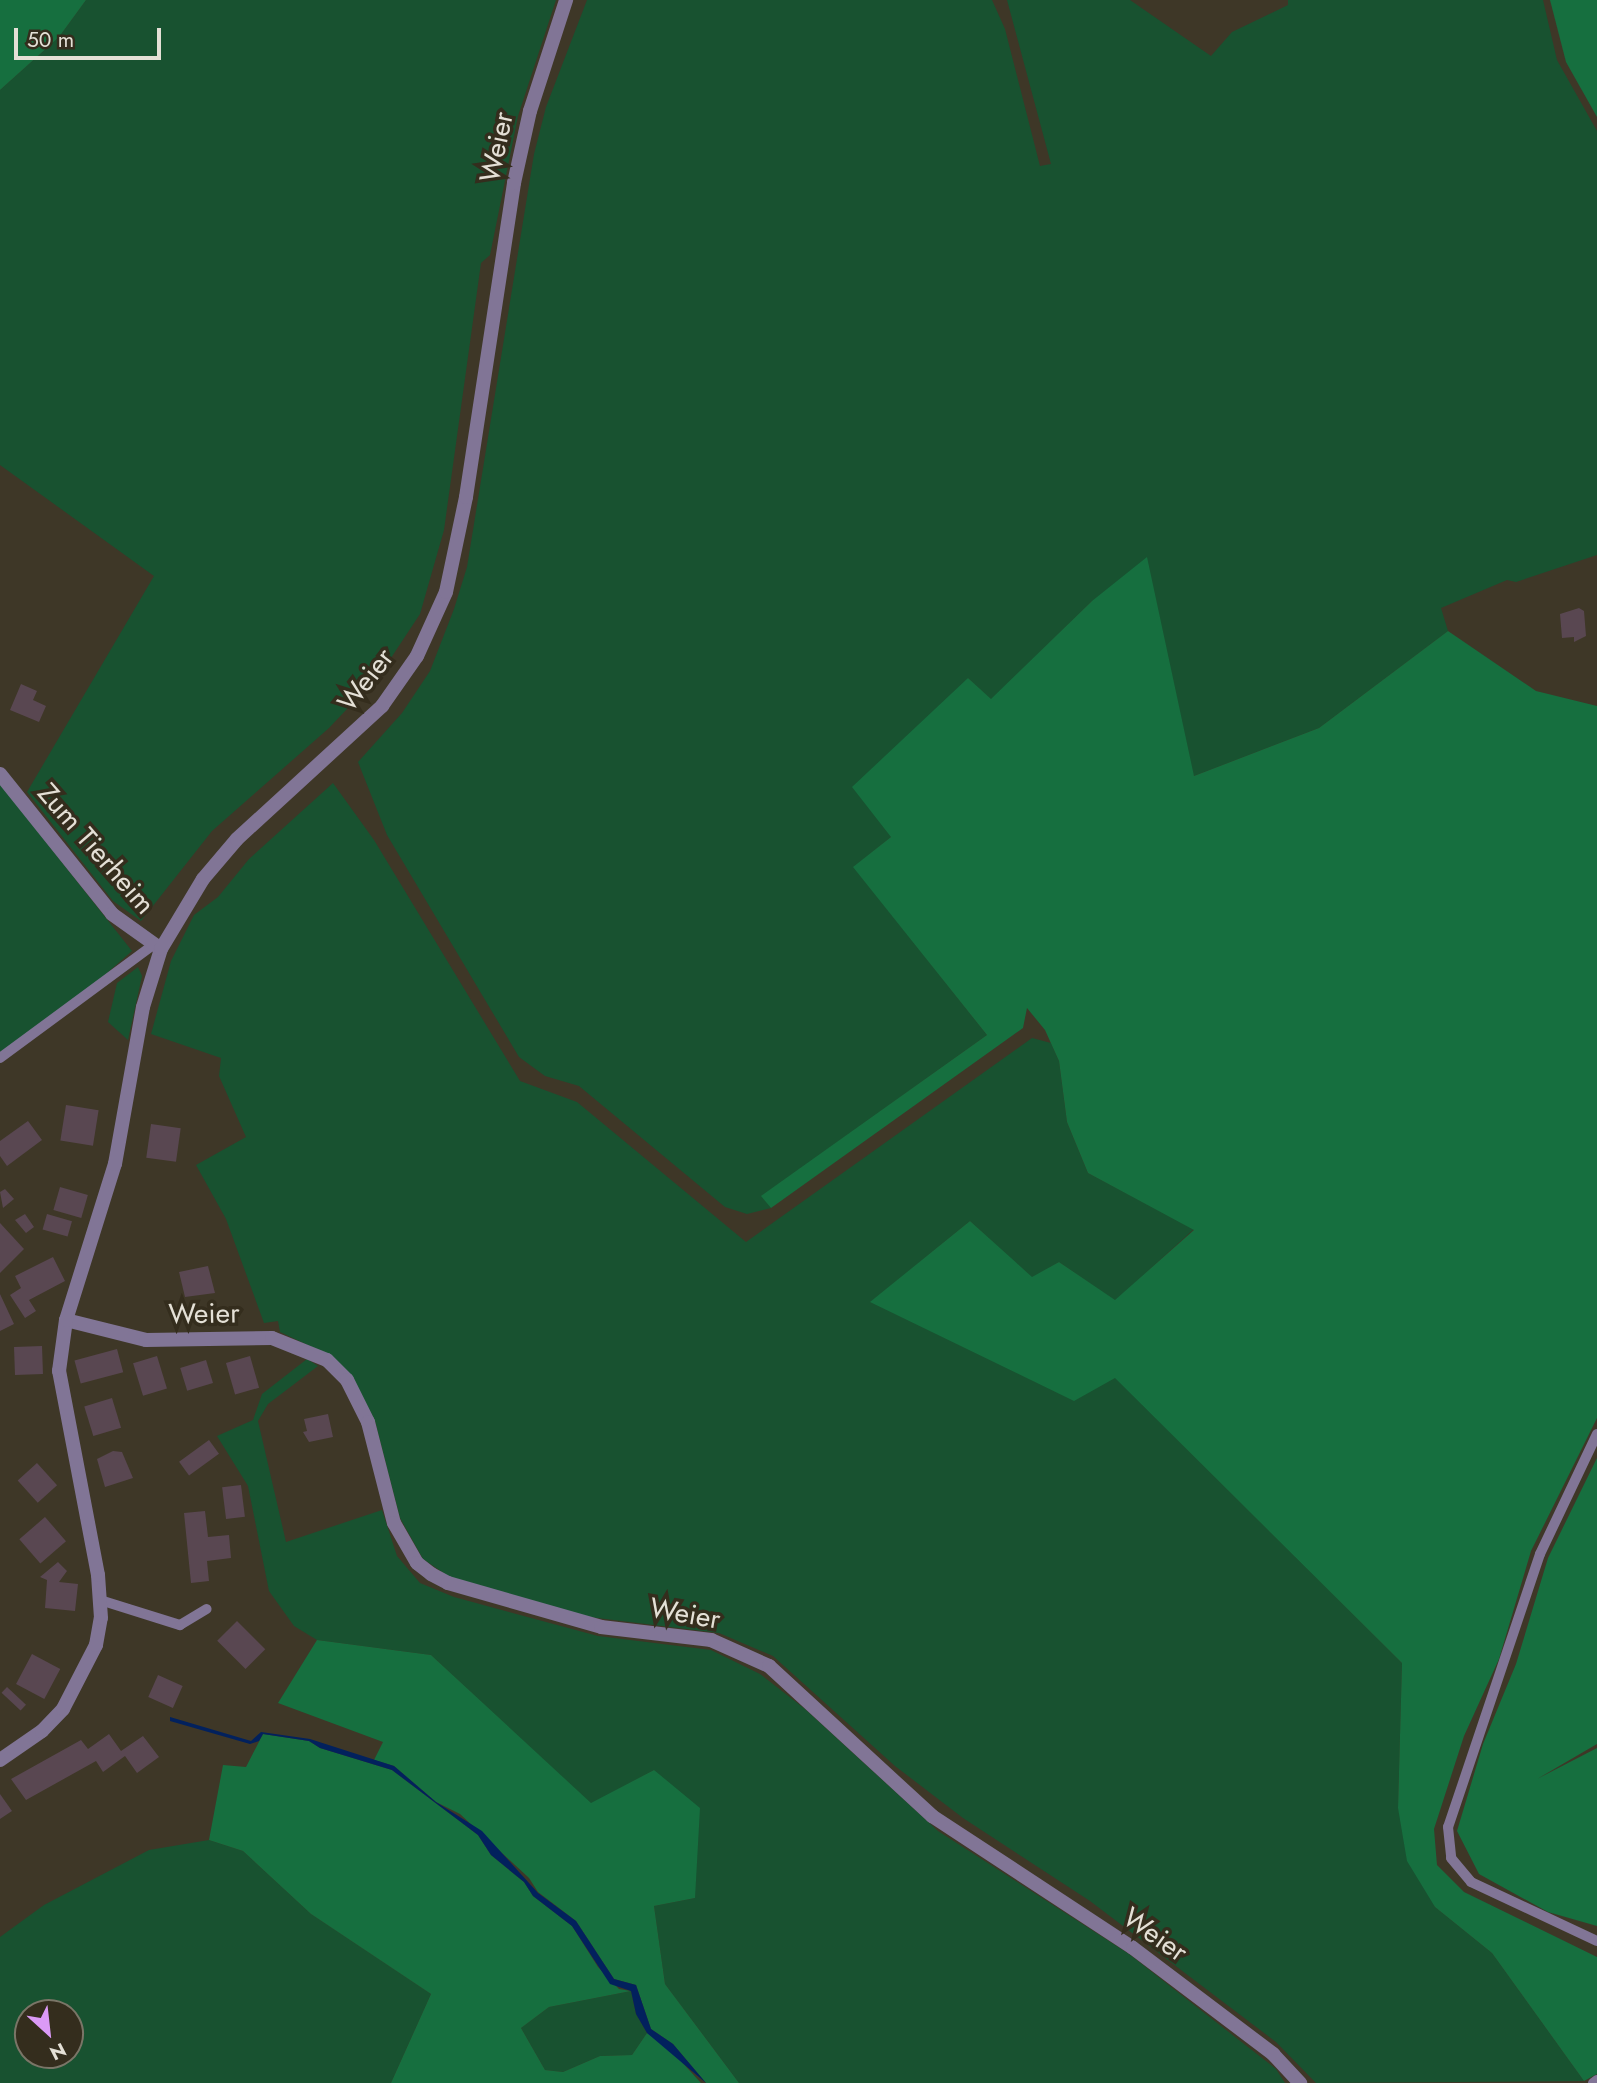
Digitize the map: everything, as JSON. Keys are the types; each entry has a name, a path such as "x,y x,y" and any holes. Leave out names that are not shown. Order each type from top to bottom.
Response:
{"street":[{"name":"Weier","path":"0,1760 42,1731 83,1679 96,1646 100,1600 91,1534 61,1398 59,1371 66,1320 115,1164 143,1007 157,948 203,879 237,839 382,706 417,656 446,592 466,497 514,183 530,111 566,0"},
{"name":"Zum Tierheim","path":"0,774 113,914 157,948"},
{"name":"Weier","path":"66,1320 146,1340 272,1338 327,1360 347,1380 368,1422 394,1523 412,1556 431,1574 447,1583 601,1628 711,1640 769,1666 932,1816 1133,1948 1272,2054 1300,2083"}],"lane":[{"path":"0,1058 157,948"},
{"path":"1597,1434 1540,1554 1460,1786 1448,1836 1451,1858 1471,1882 1597,1941"},
{"path":"100,1600 180,1625 208,1609"}],"green space":[{"path":"0,0 86,0 59,37 0,90"},
{"path":"86,0 556,0 518,116 490,255 481,263 444,530 420,614 381,673 329,728 212,831 141,921 113,901 27,792 154,576 0,465 0,90 59,37"},
{"path":"587,0 992,0 1005,29 1040,166 1051,164 1007,0 1130,0 1211,56 1232,32 1288,5 1288,0 1543,0 1557,60 1597,131 1597,555 1516,582 1507,580 1441,608 1448,631 1319,728 1194,776 1092,601 991,700 968,678 891,837 854,867 987,1035 762,1196 771,1208 747,1214 725,1207 579,1086 545,1076 519,1057 387,835 358,762 402,713 430,671 467,567 534,154 546,107"},
{"path":"1550,0 1597,0 1597,117 1566,62"},
{"path":"1147,557 1194,776 1319,728 1448,631 1536,691 1597,706 1597,1418 1531,1551 1499,1659 1464,1736 1434,1829 1437,1865 1464,1892 1597,1957 1597,2074 1584,2081 1492,1953 1435,1907 1407,1861 1398,1808 1402,1663 1115,1378 1074,1401 870,1302 970,1221 1032,1277 1059,1262 1115,1300 1194,1230 1088,1173 1067,1122 1059,1061 1045,1030 1027,1008 1023,1028 771,1208 761,1196 987,1035 853,867 891,837 852,787 968,678 991,699 1092,601"},
{"path":"333,783 374,840 520,1081 577,1102 746,1242 1032,1038 1051,1043 1059,1061 1067,1122 1088,1173 1194,1229 1115,1301 1059,1262 1032,1278 970,1221 871,1302 1115,1377 1402,1663 1398,1808 1435,1907 1492,1953 1584,2081 1316,2083 1276,2042 1090,1901 963,1818 895,1766 773,1656 719,1633 581,1616 451,1578 423,1559 400,1518 375,1421 352,1376 331,1356 280,1332 278,1321 264,1323 226,1219 196,1165 246,1137 219,1076 221,1058 151,1034 171,961 194,915 218,897 249,859"},
{"path":"0,784 132,951 72,1004 0,1052"},
{"path":"138,967 142,976 128,1040 108,1022 117,983"},
{"path":"307,1359 318,1366 268,1404 258,1421 286,1542 382,1510 397,1556 420,1583 454,1597 598,1636 711,1650 760,1674 805,1709 938,1831 1129,1954 1276,2069 1285,2083 739,2083 665,1984 654,1906 695,1898 654,1770 591,1804 431,1655 317,1640 294,1626 269,1591 248,1486 217,1436 253,1420 262,1394"},
{"path":"1597,1458 1597,1744 1537,1779 1597,1748 1597,1926 1548,1912 1479,1874 1457,1831 1483,1744 1516,1664 1548,1558"},
{"path":"317,1640 431,1655 591,1803 654,1770 700,1808 695,1898 654,1906 665,1984 739,2083 706,2083 673,2044 651,2029 636,1985 614,1979 576,1921 538,1892 529,1878 460,1814 436,1802 394,1766 374,1760 383,1742 278,1703"},
{"path":"263,1734 309,1741 320,1748 392,1770 478,1835 491,1855 524,1882 533,1896 572,1926 598,1967 619,1989 631,1991 549,2007 521,2028 545,2070 563,2072 600,2056 632,2055 647,2033 669,2048 701,2083 391,2083 431,1994 311,1914 243,1851 209,1840 223,1765 246,1767"},
{"path":"209,1840 243,1851 311,1914 431,1994 391,2083 0,2083 0,1937 44,1905 149,1850"},
{"path":"631,1991 636,2014 647,2033 632,2055 600,2056 563,2072 545,2070 521,2028 549,2007"}],"water":[{"path":"170,1717 251,1741 261,1732 310,1739 394,1766 436,1802 482,1831 538,1893 576,1921 614,1979 636,1985 651,2029 673,2044 706,2083 647,2033 636,2014 631,1991 610,1984 572,1926 533,1896 524,1882 491,1855 478,1835 392,1770 320,1748 309,1741 263,1734 259,1741 250,1744 170,1721"}],"building":[{"path":"1579,608 1584,611 1586,636 1574,642 1574,637 1562,638 1560,614"},
{"path":"21,684 37,691 33,700 46,706 39,722 10,710"},
{"path":"66,1105 99,1110 93,1146 60,1141"},
{"path":"28,1121 42,1140 7,1166 0,1156 0,1141"},
{"path":"151,1124 181,1128 176,1162 146,1158"},
{"path":"60,1187 88,1195 81,1218 53,1210"},
{"path":"5,1189 14,1199 3,1208 0,1192"},
{"path":"25,1214 34,1227 26,1233 15,1220"},
{"path":"47,1214 72,1221 68,1237 43,1229"},
{"path":"0,1223 24,1249 0,1273"},
{"path":"53,1257 65,1281 29,1300 36,1311 25,1318 10,1295 21,1288 15,1276"},
{"path":"208,1266 215,1293 185,1297 179,1272"},
{"path":"0,1294 14,1324 0,1331"},
{"path":"42,1346 43,1374 15,1375 14,1347"},
{"path":"117,1349 123,1372 81,1384 74,1360"},
{"path":"157,1356 167,1389 143,1396 133,1363"},
{"path":"250,1356 259,1388 235,1395 226,1363"},
{"path":"206,1360 213,1383 187,1391 180,1368"},
{"path":"112,1398 121,1428 93,1436 84,1406"},
{"path":"328,1414 333,1437 309,1442 303,1432 307,1431 304,1419"},
{"path":"209,1440 219,1454 189,1476 179,1462"},
{"path":"113,1451 122,1452 133,1478 105,1487 97,1459"},
{"path":"37,1463 57,1485 38,1503 18,1480"},
{"path":"241,1485 245,1517 226,1519 222,1487"},
{"path":"205,1511 208,1537 229,1535 231,1558 207,1561 209,1581 191,1583 184,1513"},
{"path":"45,1517 66,1541 40,1563 19,1539"},
{"path":"58,1562 67,1571 59,1582 78,1584 75,1611 45,1608 47,1580 40,1577"},
{"path":"237,1621 265,1649 245,1669 217,1641"},
{"path":"32,1654 60,1669 44,1699 16,1684"},
{"path":"158,1675 183,1686 173,1708 148,1697"},
{"path":"7,1687 26,1705 21,1711 2,1693"},
{"path":"109,1734 121,1751 143,1736 159,1757 137,1773 125,1756 103,1772 96,1761 26,1800 11,1779 81,1740 88,1749"},
{"path":"0,1794 12,1811 0,1819"}]}
